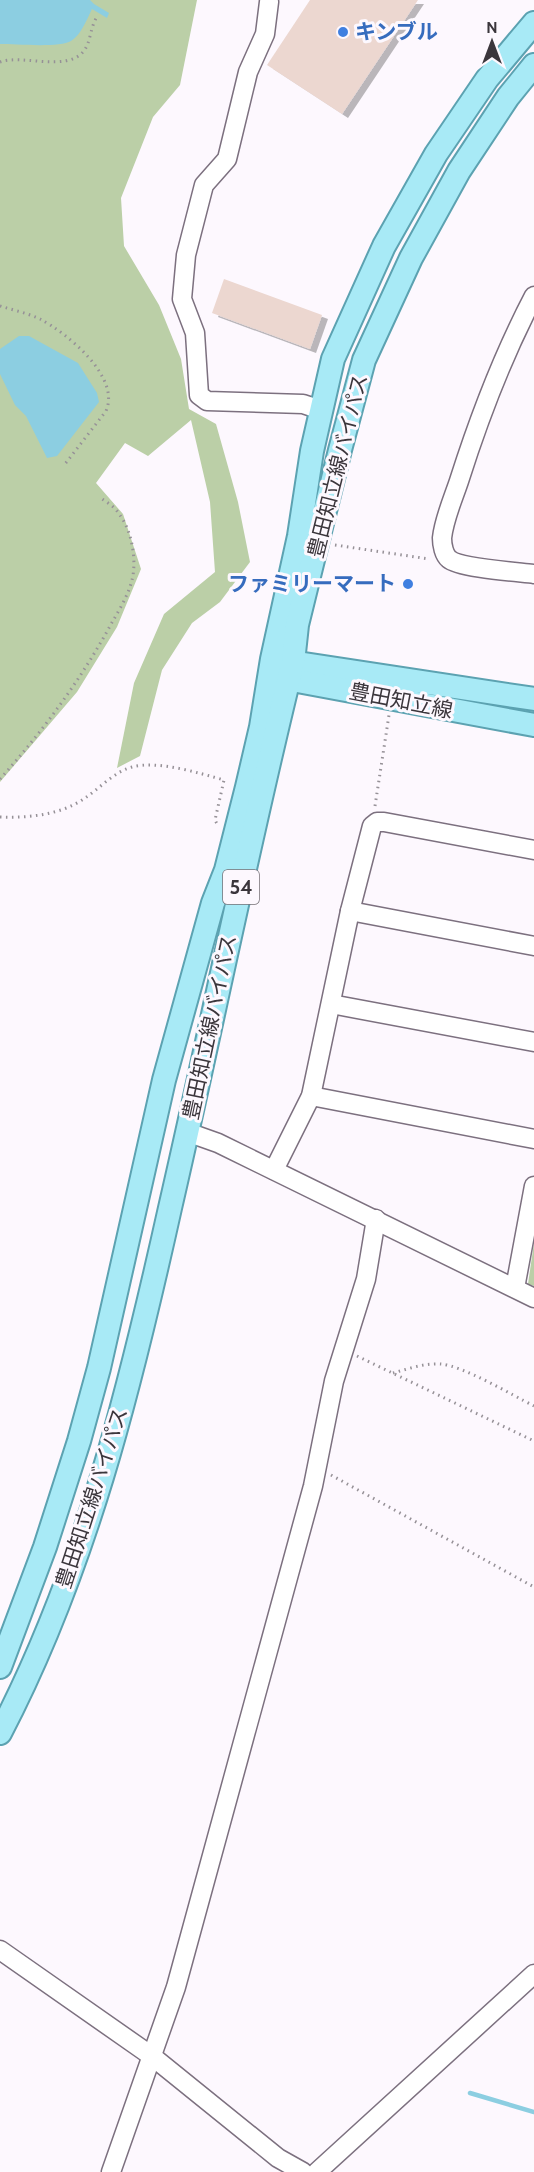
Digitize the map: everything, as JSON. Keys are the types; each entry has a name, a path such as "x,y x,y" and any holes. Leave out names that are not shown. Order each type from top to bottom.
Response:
{"main road":[{"name":"豊田知立線バイパス","path":"0,1733 57,1605 100,1487 137,1356 238,896 280,669 312,450 333,359 384,246 436,153 487,79 534,23"},
{"name":"豊田知立線バイパス","path":"0,1667 45,1547 79,1441 99,1368 164,1080 213,903 226,870 261,727 297,625 364,360 411,258 459,171 508,97 534,65"},
{"name":"豊田知立線","path":"280,669 391,698 534,725"},
{"name":"豊田知立線","path":"280,669 534,699"}],"street":[{"path":"269,2 265,34 248,72 227,159 204,185 186,255 182,299 195,333 199,394 207,401 303,404 321,410"},
{"path":"534,296 519,323 487,399 460,476 442,539 445,554 450,560 470,566 534,574"},
{"path":"274,1170 311,1096 350,911 372,826 377,822 384,822 534,850"},
{"path":"350,911 534,946"},
{"path":"331,1004 534,1042"},
{"path":"311,1096 534,1139"},
{"path":"187,1132 218,1143 534,1298"},
{"path":"514,1288 534,1186"},
{"path":"111,2172 176,1987 316,1470 334,1381 366,1279 376,1219"},
{"path":"0,1950 153,2057 278,2158 303,2172"},
{"path":"317,2172 534,1974"}],"path":[{"path":"0,62 17,60 55,62 73,58 82,52 97,17"},
{"path":"0,306 26,313 49,325 92,359 108,387 110,393 106,411 65,464"},
{"path":"0,779 63,702 99,646 132,580 132,551 129,535 121,516 102,499"},
{"path":"318,542 424,559 450,560"},
{"path":"372,826 391,698"},
{"path":"0,817 40,815 65,809 83,800 116,774 132,767 167,767 189,770 224,780 215,820 220,828 236,833"},
{"path":"344,1349 534,1441"},
{"path":"393,1373 426,1365 445,1364 460,1369 534,1406"},
{"path":"316,1470 367,1493 534,1587"}],"green space":[{"path":"0,0 197,0 180,85 153,117 121,198 124,246 159,305 181,359 189,409 216,424 238,502 250,562 220,602 192,623 162,670 140,756 117,768 134,683 164,614 215,572 210,502 191,420 148,456 125,443 96,483 123,514 141,569 117,627 77,692 0,782"},
{"path":"534,1243 534,1286 528,1284"}],"water":[{"path":"0,0 90,0 109,13 107,18 92,9 78,35 65,43 0,44"},
{"path":"19,336 29,336 78,363 97,393 99,402 57,456 47,458 26,416 15,405 0,374 0,349"}],"building":[{"name":"キンブル","path":"310,0 418,0 342,114 267,65"},
{"path":"224,279 322,315 310,349 212,313"}],"waterway":[{"path":"470,2093 534,2112"}],"place":[{"name":"キンブル","path":"343,32"},
{"name":"ファミリーマート","path":"408,584"}]}
